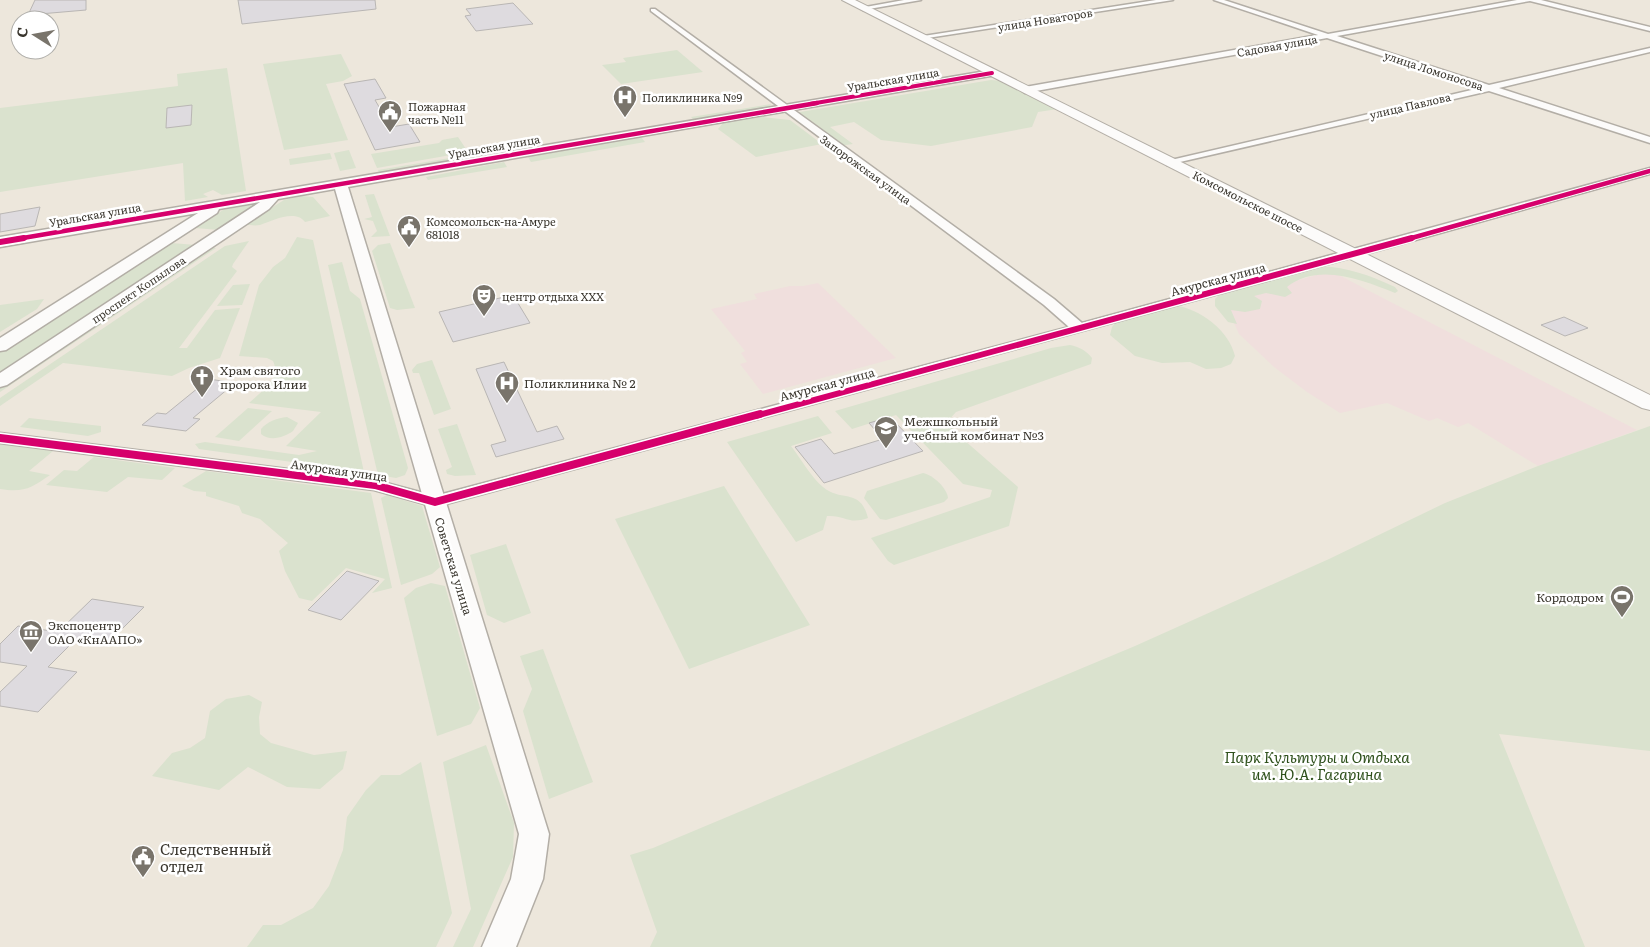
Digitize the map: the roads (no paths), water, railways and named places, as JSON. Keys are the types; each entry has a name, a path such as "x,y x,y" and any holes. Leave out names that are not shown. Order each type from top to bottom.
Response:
{"main road":[{"name":"Комсомольское шоссе","path":"847,0 1648,401"}],"street":[{"path":"863,8 918,0"},
{"name":"улица Новаторов","path":"921,37 1170,0"},
{"name":"улица Ломоносова","path":"1217,0 1650,140"},
{"name":"Садовая улица","path":"1025,90 1528,0"},
{"path":"1533,0 1650,29"},
{"name":"Запорожская улица","path":"653,10 784,109 1049,302 1080,328"},
{"name":"улица Павлова","path":"1171,162 1650,50"},
{"name":"Уральская улица","path":"0,242 992,73"},
{"name":"Амурская улица","path":"0,438 375,485 435,502 1353,254 1650,171"},
{"name":"Советская улица","path":"340,184 534,834 527,879 499,947"},
{"name":"проспект Копылова","path":"0,381 264,206 274,195"},
{"path":"0,346 221,204"}],"place":[{"name":"Поликлиника №9","path":"625,118"},
{"name":"Пожарная часть №11","path":"390,133"},
{"name":"Комсомольск-на-Амуре 681018","path":"409,248"},
{"name":"центр отдыха ХХХ","path":"484,317"},
{"name":"Храм святого пророка Илии","path":"202,398"},
{"name":"Поликлиника № 2","path":"507,404"},
{"name":"Межшкольный учебный комбинат №3","path":"886,449"},
{"name":"Кордодром","path":"1622,618"},
{"name":"Экспоцентр ОАО «КнААПО»","path":"31,653"},
{"name":"Следственный отдел","path":"143,878"}],"park label":[{"name":"Парк Культуры и Отдыха им. Ю.А. Гагарина","path":"1317,764"}]}
